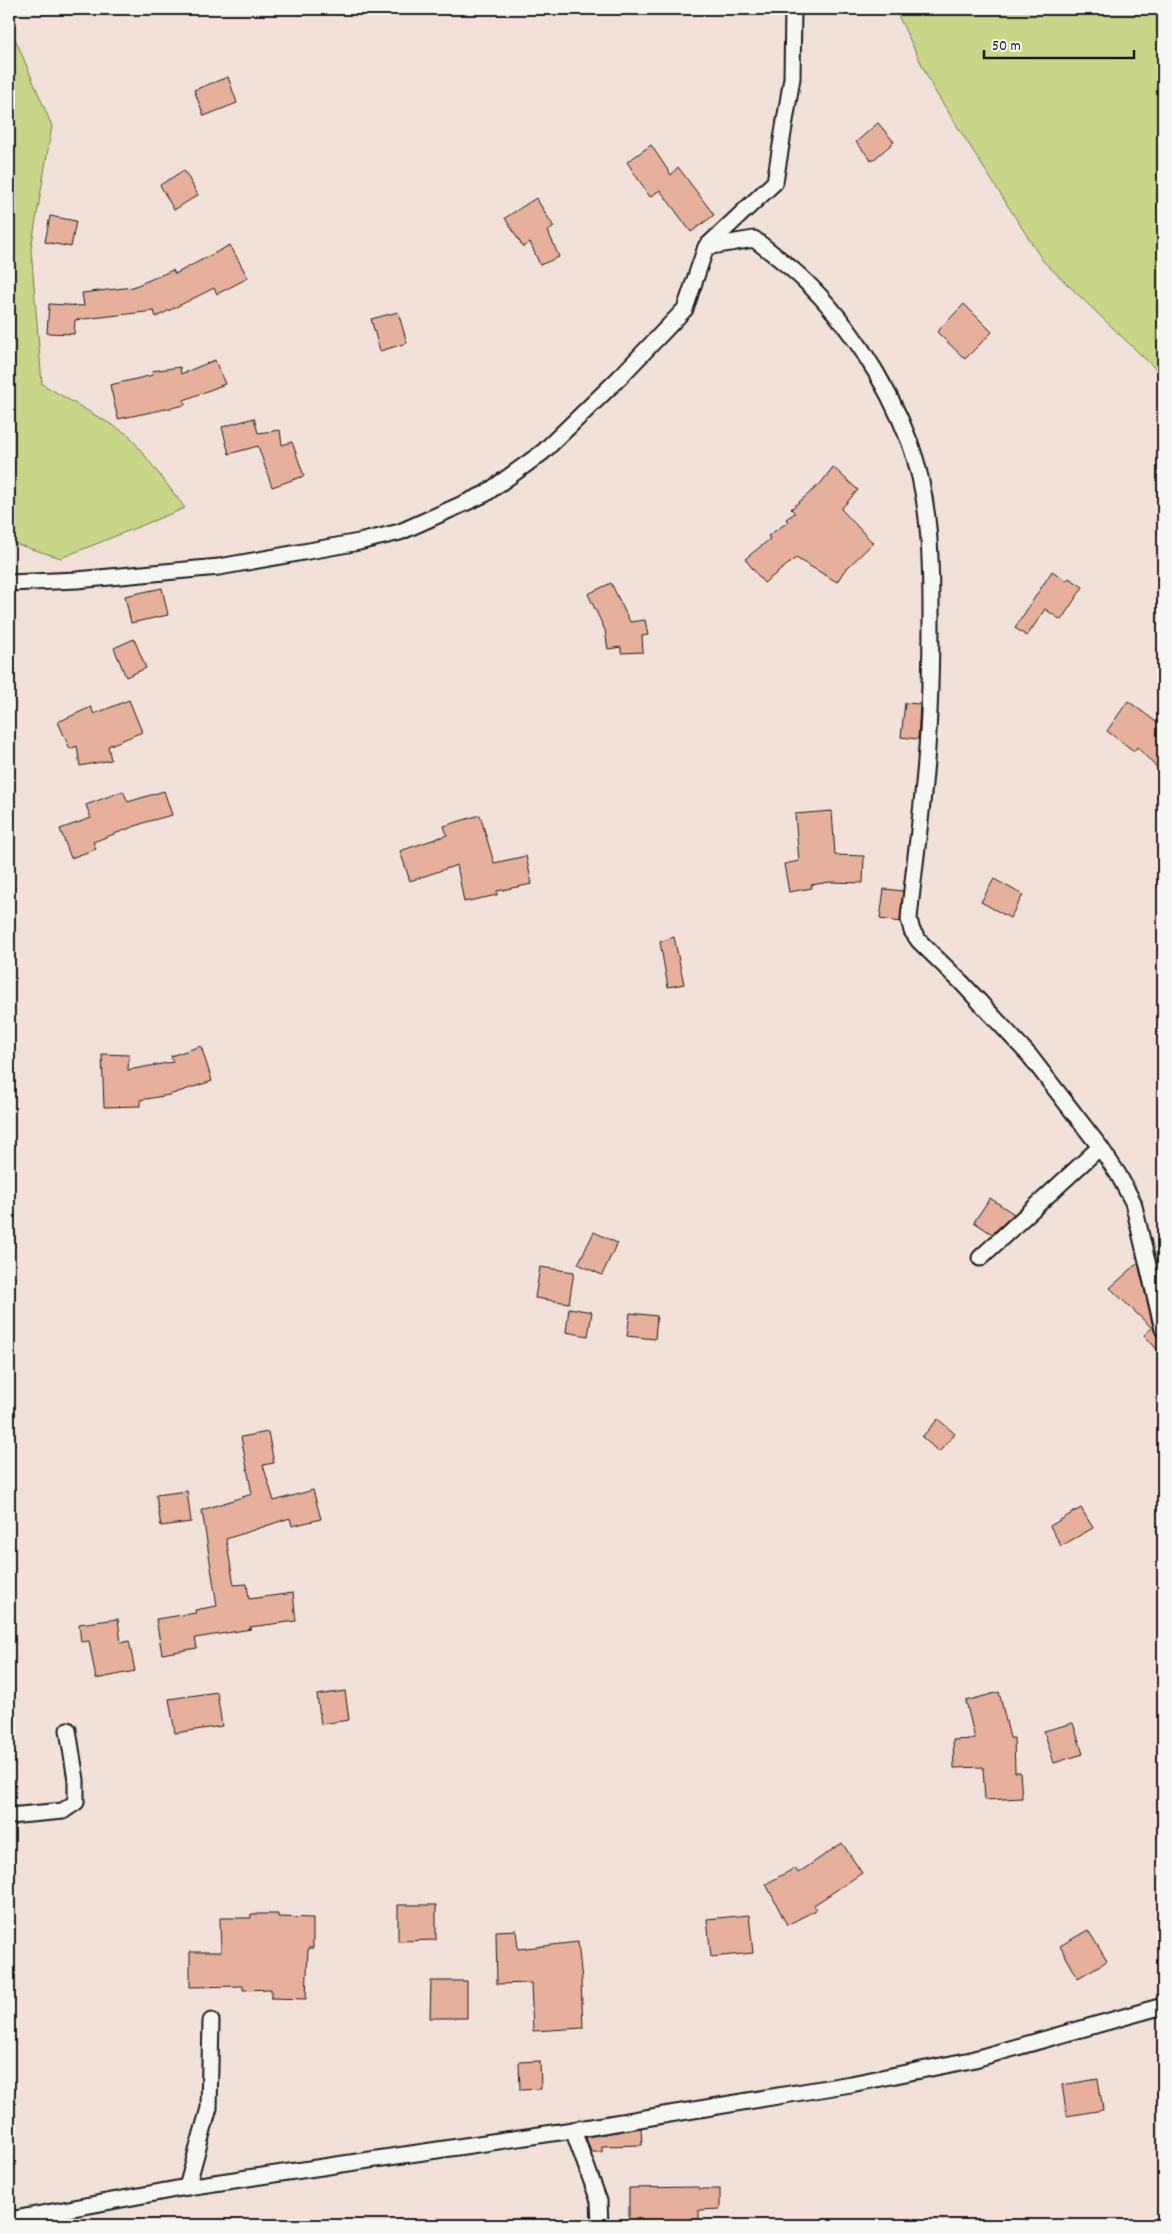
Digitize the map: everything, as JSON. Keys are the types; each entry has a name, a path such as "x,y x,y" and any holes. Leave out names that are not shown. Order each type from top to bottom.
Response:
{"street":[{"path":"9,583 77,580 219,567 282,557 400,532 485,494 543,452 619,378 685,309 706,247 775,182 792,78 793,9"},
{"path":"706,247 754,239 794,271 851,335 879,376 897,413 910,445 924,497 931,550 931,673 927,752 909,919 912,931 919,941 962,983 1029,1055 1100,1147 1133,1202 1163,1329"},
{"path":"980,1258 1100,1147"},
{"path":"9,1816 63,1811 76,1802 76,1780 68,1730"},
{"path":"9,2220 187,2187 574,2130 852,2084 971,2060 1163,2006"},
{"path":"187,2187 209,2108 211,2021"},
{"path":"574,2130 599,2201 600,2225"}],"green space":[{"path":"895,9 1150,9 1163,20 1163,376 1043,261 933,88"},
{"path":"9,24 52,126 31,249 42,384 129,435 185,508 61,558 9,542"}],"building":[{"path":"228,77 237,103 204,116 194,90"},
{"path":"878,123 894,142 872,161 856,142"},
{"path":"651,145 671,175 678,167 714,215 691,232 660,190 650,197 627,162"},
{"path":"184,170 198,195 174,210 160,185"},
{"path":"536,198 554,227 548,231 559,257 540,265 530,242 523,247 505,218"},
{"path":"50,216 76,221 71,247 45,242"},
{"path":"230,245 248,278 217,294 214,288 156,317 154,311 75,320 74,334 47,333 49,304 84,306 82,293 133,287 173,270 175,274"},
{"path":"964,304 992,332 965,359 937,332"},
{"path":"398,312 407,343 380,351 371,319"},
{"path":"215,360 225,384 184,400 185,405 118,419 110,385 153,375 152,371 180,367 181,374"},
{"path":"254,418 258,433 280,430 282,445 292,442 304,476 272,487 258,446 229,454 222,427"},
{"path":"833,467 858,490 841,509 873,543 844,571 837,582 796,558 764,583 745,559 770,539 768,536 788,522 786,519 795,513 791,509 821,483"},
{"path":"1052,571 1067,581 1069,578 1083,587 1061,620 1045,609 1027,636 1015,628"},
{"path":"611,583 630,622 645,620 648,635 642,636 643,652 621,653 621,647 608,649 605,630 588,594"},
{"path":"162,588 168,615 131,623 125,596"},
{"path":"134,639 146,668 126,677 114,648"},
{"path":"129,700 142,732 108,746 111,760 80,766 77,746 70,749 58,722 91,707 94,714"},
{"path":"1128,701 1163,727 1163,774 1137,747 1134,751 1107,731"},
{"path":"905,703 920,704 918,739 901,737"},
{"path":"123,791 128,802 164,791 172,815 146,822 93,842 96,849 71,858 60,829 91,818 86,805"},
{"path":"832,811 835,855 864,856 863,883 830,882 811,885 812,888 789,892 784,864 799,861 795,814"},
{"path":"480,815 494,863 526,856 532,884 497,891 497,895 464,902 457,865 410,881 400,851 447,835 444,826"},
{"path":"994,879 1023,895 1010,918 981,902"},
{"path":"884,889 903,891 900,922 880,919"},
{"path":"674,937 684,984 668,987 660,942"},
{"path":"201,1046 212,1081 169,1095 140,1100 140,1106 104,1107 102,1054 129,1055 128,1070 173,1062 171,1056"},
{"path":"990,1198 1014,1214 992,1234 974,1222"},
{"path":"594,1232 617,1243 602,1275 578,1264"},
{"path":"1138,1263 1154,1331 1157,1336 1163,1338 1163,1356 1144,1335 1152,1328 1110,1288"},
{"path":"540,1267 574,1272 569,1303 535,1298"},
{"path":"569,1308 592,1312 588,1336 566,1332"},
{"path":"630,1313 657,1316 655,1339 627,1336"},
{"path":"938,1419 955,1434 939,1452 922,1437"},
{"path":"268,1432 274,1463 263,1465 274,1501 313,1490 321,1519 292,1526 290,1518 226,1539 234,1585 247,1584 249,1599 293,1593 296,1621 250,1627 251,1629 195,1638 197,1648 162,1654 156,1619 196,1613 195,1610 217,1606 202,1510 252,1494 241,1437"},
{"path":"187,1491 191,1522 161,1526 156,1495"},
{"path":"1081,1508 1093,1528 1061,1546 1050,1526"},
{"path":"118,1619 121,1643 129,1641 135,1671 96,1679 89,1641 81,1642 79,1624"},
{"path":"345,1691 349,1720 321,1724 317,1695"},
{"path":"217,1692 222,1726 175,1733 169,1699"},
{"path":"999,1692 1010,1738 1014,1738 1015,1772 1020,1772 1022,1798 985,1800 983,1767 954,1768 953,1740 975,1739 966,1701"},
{"path":"1073,1723 1083,1754 1054,1763 1044,1731"},
{"path":"842,1843 862,1873 814,1905 816,1910 787,1925 766,1884 795,1868 798,1873"},
{"path":"398,1905 436,1905 436,1940 398,1941"},
{"path":"251,1914 278,1914 278,1917 313,1918 313,1948 308,1948 306,1999 271,1998 271,1989 243,1990 243,1986 190,1987 190,1952 221,1952 220,1918 251,1918"},
{"path":"749,1915 753,1953 711,1957 707,1919"},
{"path":"516,1930 518,1949 578,1942 582,1980 583,2028 533,2031 531,1983 497,1984 496,1931"},
{"path":"1088,1930 1107,1961 1078,1978 1060,1946"},
{"path":"431,1981 467,1981 467,2018 430,2018"},
{"path":"540,2061 541,2089 520,2090 519,2062"},
{"path":"1098,2079 1103,2110 1067,2116 1062,2085"},
{"path":"641,2128 642,2145 602,2146 602,2152 591,2152 586,2137"},
{"path":"698,2187 699,2189 720,2189 720,2209 699,2210 699,2221 629,2221 629,2188"}]}
